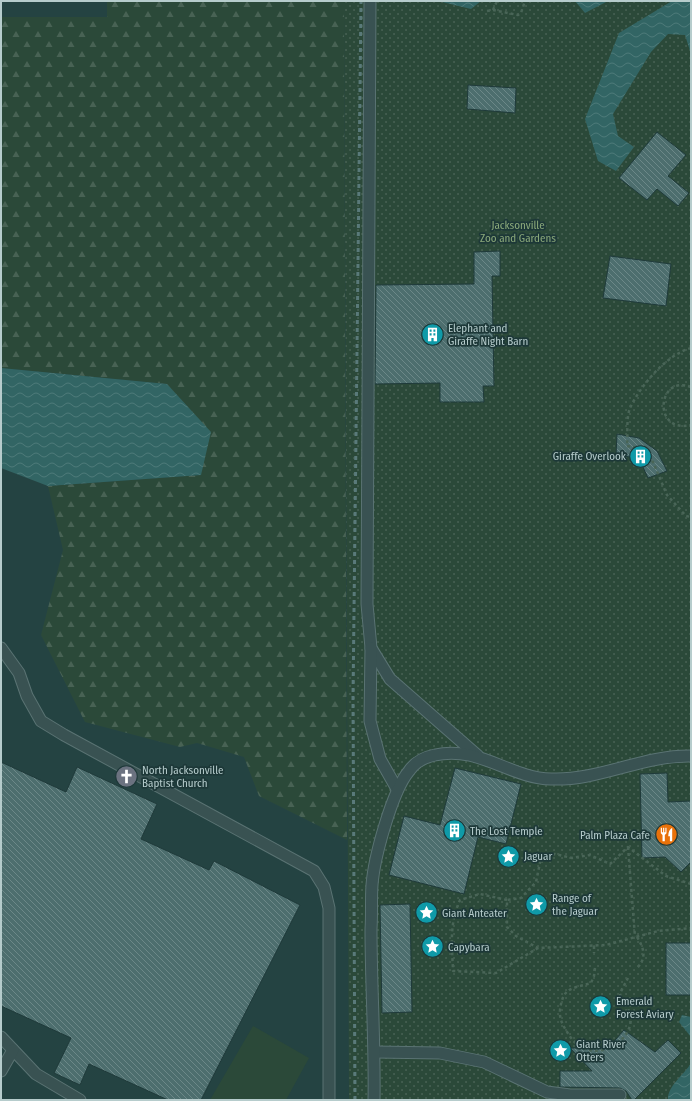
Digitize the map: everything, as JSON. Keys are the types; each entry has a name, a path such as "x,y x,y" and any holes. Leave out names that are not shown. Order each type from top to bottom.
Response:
{"lane":[{"path":"370,1 367,604 371,648 370,721 380,759 397,789"},
{"path":"1,648 19,673 27,696 41,721 314,871 324,887 329,908 329,1100"},
{"path":"371,648 390,679 478,756 511,771 550,779 586,777 674,756 691,756"},
{"path":"374,1100 375,1052 371,976 372,884 379,850 397,789 409,770 423,758 449,753 478,756"},
{"path":"1,1037 36,1074 80,1100"},
{"path":"1,1071 13,1050"},
{"path":"375,1052 440,1053 484,1062 548,1092 570,1095 620,1094"}],"path":[{"path":"493,10 497,1"},
{"path":"487,11 493,10 518,15 521,13 525,1"},
{"path":"691,348 680,351 671,357 651,378 630,409 627,446 638,448 653,462 667,495 686,516 691,517"},
{"path":"691,387 675,387 666,394 662,403 665,415 674,424 683,427 691,425"},
{"path":"628,846 666,876 691,884"},
{"path":"628,846 610,864 590,855 572,858 555,854 541,858 536,882 521,898 508,900 480,894 460,900 453,914 451,933 454,971 496,973 538,948 606,945 658,931 691,928"},
{"path":"628,846 636,937 642,945 644,954 642,962 637,968"},
{"path":"508,900 507,927 516,936 538,948"},
{"path":"594,946 594,953"},
{"path":"595,968 594,976 590,983 567,990 562,997 560,1016 564,1027 573,1042 583,1050 598,1052 622,1041 630,1028 630,1013 626,1005 621,1000 620,993 628,978"}],"green space":[{"path":"107,1 344,1 347,840 259,796 244,757 197,743 180,747 85,722 41,635 63,550 48,486 200,475 167,384 1,368 1,17 107,17"},
{"name":"Jacksonville Zoo and Gardens","path":"344,1 691,1 691,1100 349,1100"},
{"path":"253,1026 309,1058 286,1100 210,1100"}],"water":[{"path":"438,1 481,1 471,9"},
{"path":"575,1 608,1 585,13"},
{"path":"672,1 691,1 691,54 685,35 668,34 651,52 613,114 618,136 634,147 616,171 598,161 585,119 619,33"},
{"path":"1,368 167,384 211,432 201,475 48,486 1,468"},
{"path":"682,1015 691,1017 691,1037 679,1022"},
{"path":"691,1063 691,1100 668,1100 668,1095 673,1085"}],"building":[{"path":"468,85 516,88 515,113 467,109"},
{"path":"657,132 686,155 668,176 689,193 678,206 657,189 647,200 619,178"},
{"name":"Elephant and Giraffe Night Barn","path":"500,251 500,276 492,276 494,386 483,386 484,402 440,402 440,383 375,384 376,285 474,284 474,252"},
{"path":"610,256 671,264 666,306 603,298"},
{"name":"Giraffe Overlook","path":"617,434 639,438 657,451 667,471 648,478 642,465 630,457 616,455"},
{"path":"1,762 66,792 77,767 157,804 141,839 209,870 214,861 300,905 201,1100 168,1100 89,1064 80,1085 54,1073 71,1038 1,1006"},
{"name":"The Lost Temple","path":"455,768 521,784 506,844 478,837 464,894 389,875 404,816 440,825"},
{"name":"Palm Plaza Cafe","path":"667,773 668,802 691,801 691,862 681,872 665,857 642,858 640,774"},
{"path":"410,904 412,1012 382,1013 380,905"},
{"path":"666,943 691,943 691,995 666,995"},
{"path":"624,1030 655,1052 668,1040 681,1053 634,1100 632,1100 626,1091 620,1088 560,1087 560,1071 592,1071 570,1048 608,1048"}],"railway":[{"path":"355,1100 353,698 361,1"}],"place":[{"name":"Elephant and Giraffe Night Barn","path":"433,334"},
{"name":"Giraffe Overlook","path":"641,456"},
{"name":"North Jacksonville Baptist Church","path":"126,776"},
{"name":"The Lost Temple","path":"455,831"},
{"name":"Palm Plaza Cafe","path":"666,835"},
{"name":"Jaguar","path":"509,856"},
{"name":"Range of the Jaguar","path":"537,904"},
{"name":"Giant Anteater","path":"427,913"},
{"name":"Capybara","path":"432,947"},
{"name":"Emerald Forest Aviary","path":"600,1007"},
{"name":"Giant River Otters","path":"561,1050"}]}
